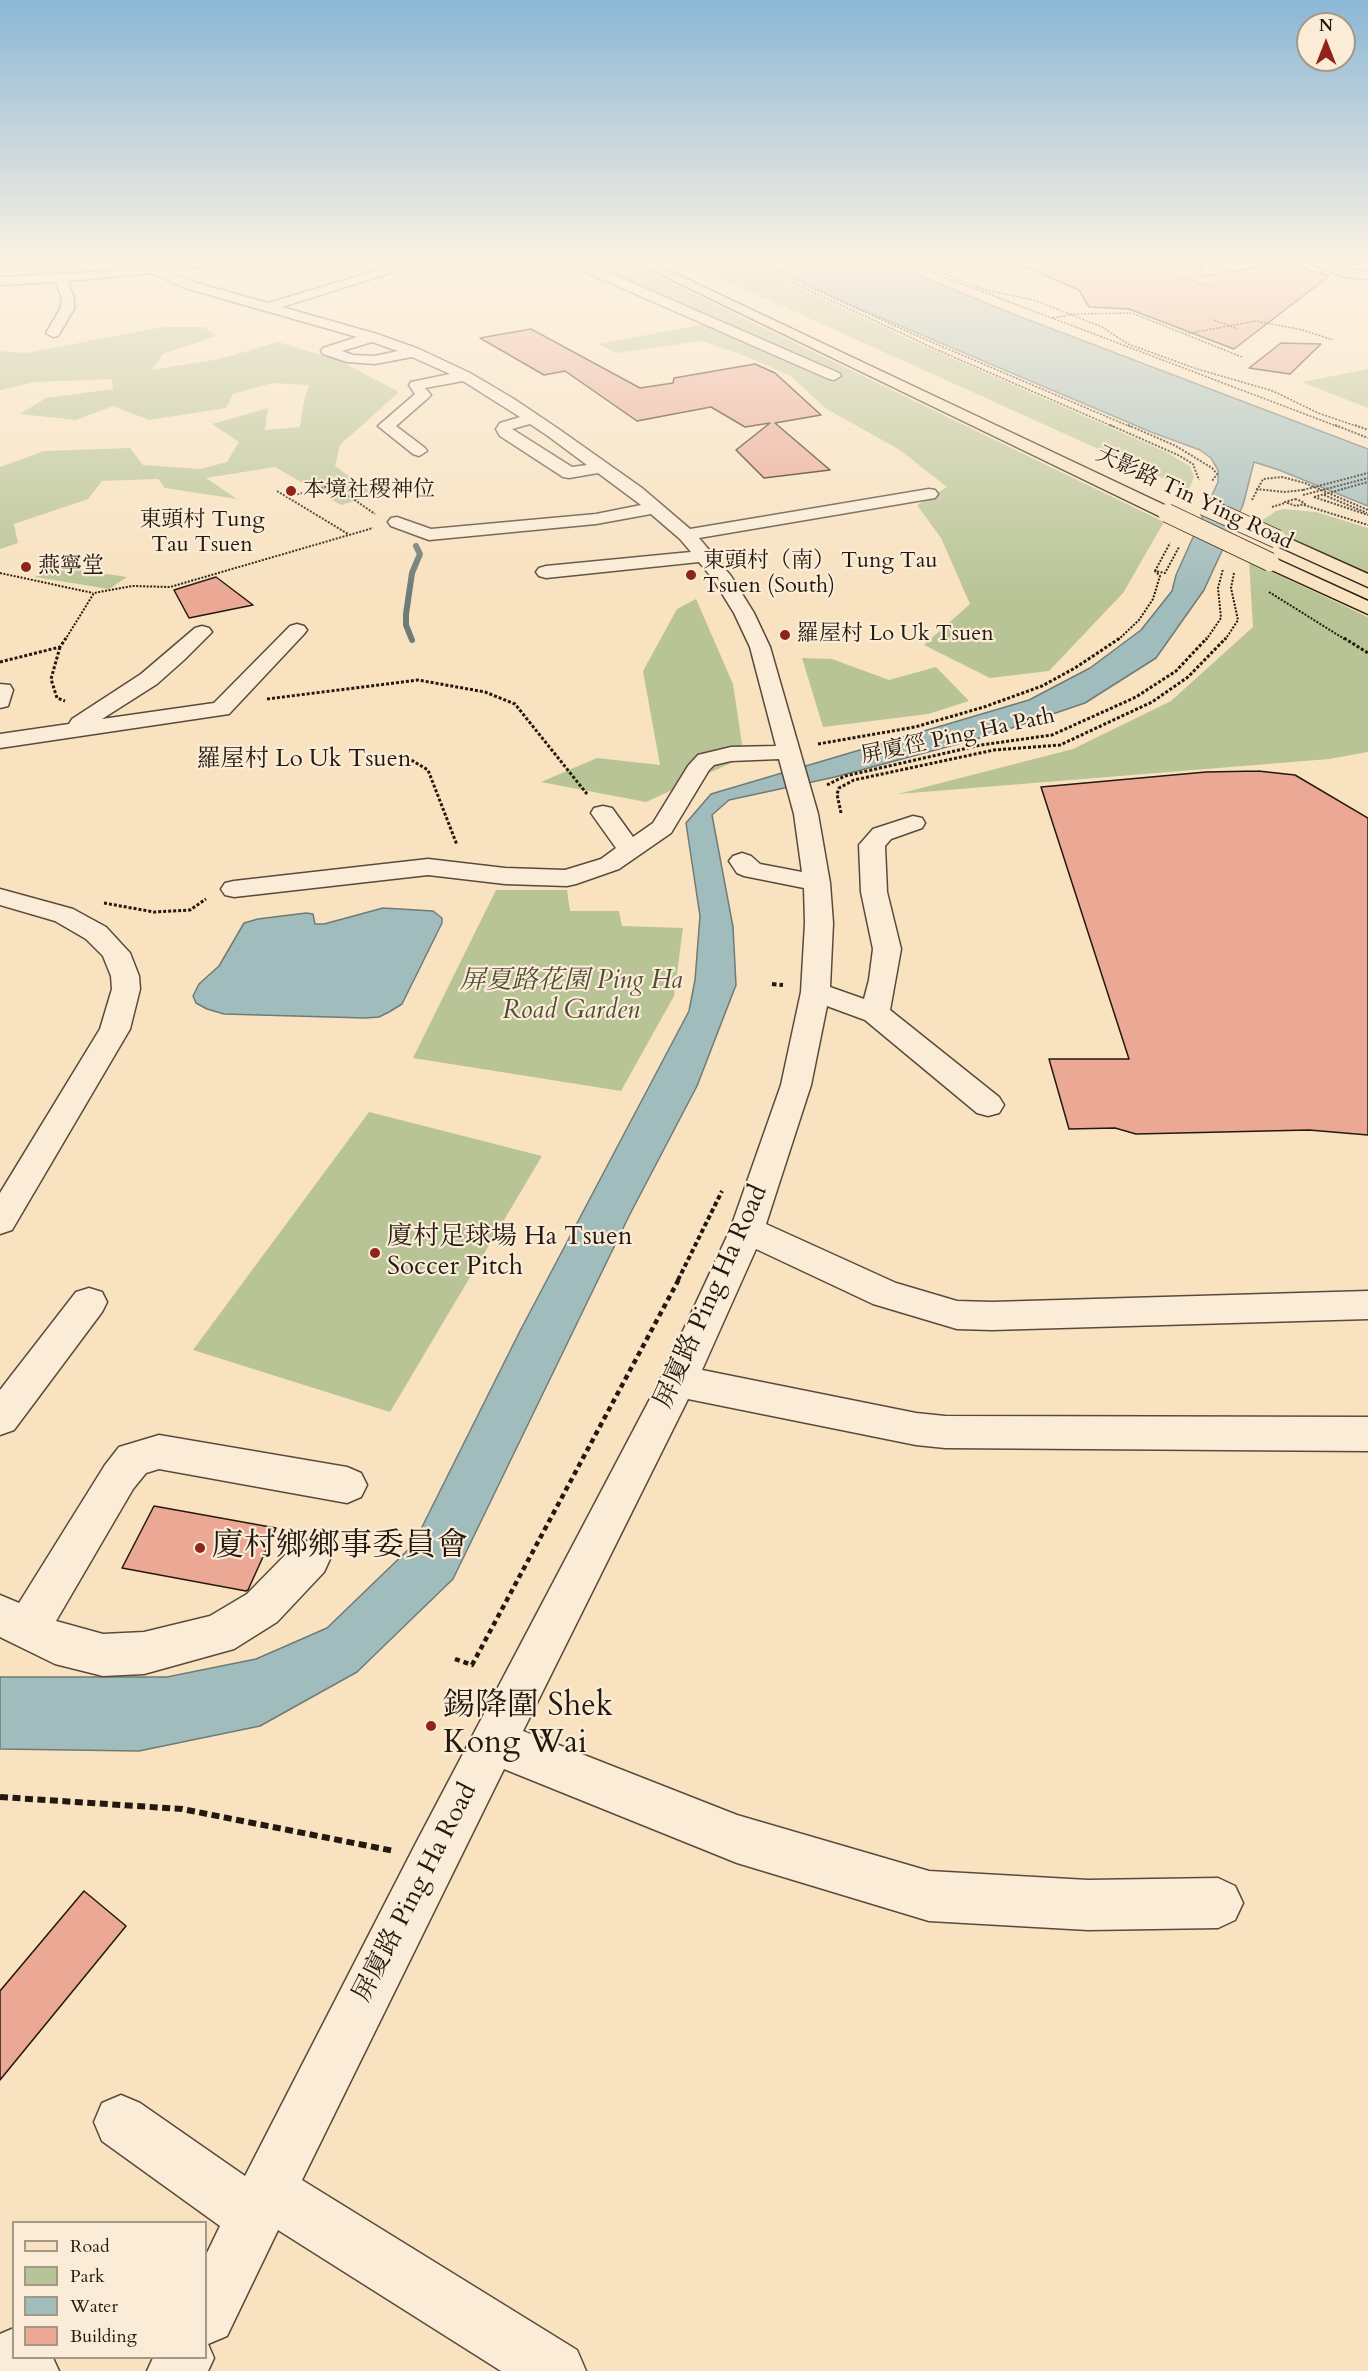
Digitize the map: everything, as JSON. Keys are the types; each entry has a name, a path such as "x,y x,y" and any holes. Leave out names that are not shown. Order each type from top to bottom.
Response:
{"main road":[{"name":"天影路 Tin Ying Road","path":"875,374 1368,608"},
{"name":"天影路 Tin Ying Road","path":"1190,491 1277,539 1368,581"}],"street":[{"name":"屏廈路 Ping Ha Road","path":"207,2313 433,1860 678,1381 747,1230 796,1085 807,1038 799,994 819,923 817,883 806,814 803,767 760,647 732,592 706,556 656,508 554,433 460,374"},
{"path":"829,374 834,376"},
{"path":"419,451 386,426 423,395 417,385 465,376"},
{"path":"532,418 506,426 504,429 514,439 568,473 601,467"},
{"path":"514,439 554,433"},
{"path":"686,535 929,494"},
{"path":"397,522 429,535 596,519 656,508"},
{"path":"546,572 706,556"},
{"path":"0,741 212,711 227,705 297,630"},
{"path":"71,730 149,680 202,632"},
{"path":"234,889 428,867 468,873 567,878 610,864 662,828 706,760 730,754 803,767"},
{"path":"603,813 630,850"},
{"path":"875,1013 887,949 874,892 872,845 882,834 913,823"},
{"path":"742,861 746,868 753,872 817,883"},
{"path":"0,897 64,915 96,933 116,953 125,976 124,1002 115,1029 0,1221"},
{"path":"799,994 875,1013 988,1105"},
{"path":"747,1230 886,1294 957,1315 992,1316 1368,1305"},
{"path":"0,1419 89,1302"},
{"path":"678,1381 916,1429 945,1432 1368,1434"},
{"path":"309,1559 262,1608 219,1634 144,1653 103,1655 55,1643 14,1622 133,1459 159,1452 347,1485"},
{"path":"494,1742 737,1839 929,1896 1088,1905 1218,1904"},
{"path":"121,2122 556,2371"},
{"path":"0,2344 12,2355"},
{"path":"16,2359 28,2371"}],"path":[{"path":"992,374 1178,455 1193,464 1197,470 1200,479 1190,491"},
{"path":"1007,374 1176,446 1212,468 1217,474 1211,483"},
{"path":"1199,374 1368,438"},
{"path":"1213,374 1273,391 1318,412 1368,430"},
{"path":"1256,489 1284,492 1303,490 1368,472"},
{"path":"1250,504 1263,479 1282,477 1305,483 1368,513"},
{"path":"1368,478 1285,502 1293,506 1304,505 1368,525"},
{"path":"1368,483 1314,497 1368,513"},
{"path":"287,497 333,485 373,513 397,522"},
{"path":"276,491 349,534"},
{"path":"1324,495 1368,513"},
{"path":"1295,499 1304,502 1304,505"},
{"path":"0,573 94,593 132,586 170,587 397,522"},
{"name":"屏廈徑 Ping Ha Path","path":"803,767 845,777 981,745 1052,735 1136,697 1176,671 1205,641 1221,618 1218,588 1225,563"},
{"path":"841,813 838,788 854,780 994,750 1060,745 1152,702 1205,662 1228,636 1238,620 1231,588 1235,569"},
{"name":"屏廈徑 Ping Ha Path","path":"803,767 915,727 984,707 1042,686 1117,641 1139,620 1153,599 1160,576"},
{"path":"1261,586 1368,653"},
{"path":"94,593 60,647 51,680 57,698 98,712"},
{"path":"0,662 60,647"},
{"path":"227,705 418,680 484,692 515,704 603,813"},
{"path":"397,756 413,761 428,770 468,873"},
{"path":"64,915 84,899 144,912 190,910 213,894 234,889"},
{"path":"772,984 787,985 799,994"},
{"path":"455,1659 472,1665 678,1280 724,1185"},
{"path":"0,1797 182,1809 433,1860"}],"green space":[{"path":"0,374 364,374 399,392 340,445 335,466 375,495 341,505 275,467 206,478 237,499 165,488 158,479 102,481 88,499 14,524 18,543 0,549 0,467 44,451 130,448 143,465 200,469 227,462 239,442 212,424 268,408 265,430 300,427 309,385 272,383 233,394 226,408 149,420 113,406 76,420 20,414 46,398 113,389 112,379 35,382 0,390"},
{"path":"786,374 858,374 1164,522 1123,593 1049,671 990,678 924,645 970,604 941,538 917,505 947,487 900,450 825,408"},
{"path":"932,374 987,374 1166,452 1190,466 1194,477 1189,490"},
{"path":"1344,374 1368,374 1368,408 1302,382"},
{"path":"1284,509 1316,512 1368,528 1368,573 1258,523 1276,511"},
{"path":"1249,561 1368,617 1368,752 1329,759 898,794 1073,749 1171,701 1253,627"},
{"path":"53,566 127,577 109,589 35,577"},
{"path":"696,599 733,684 744,757 646,802 541,782 597,758 660,765 643,671 677,609"},
{"path":"802,658 832,659 889,680 936,667 969,701 928,714 823,727"},
{"name":"屏夏路花園 Ping Ha Road Garden","path":"496,890 567,890 570,911 619,911 622,926 683,928 674,996 621,1091 413,1058"},
{"name":"廈村足球場 Ha Tsuen Soccer Pitch","path":"369,1112 542,1156 390,1412 193,1350"}],"water":[{"path":"1013,374 1170,374 1368,449 1368,506 1254,462 1243,505 1204,590 1156,658 1085,703 991,735 835,777 729,800 712,815 733,927 736,985 697,1086 629,1216 453,1579 357,1672 260,1726 139,1751 0,1749 0,1677 167,1677 256,1659 327,1628 413,1545 520,1331 689,1011 695,980 700,916 686,823 711,794 1029,700 1090,668 1141,630 1172,591 1176,575 1218,482 1218,470 1211,458 1200,450 1151,432"},
{"path":"383,908 433,911 442,918 442,923 402,1004 389,1012 379,1017 365,1018 224,1014 196,1003 193,996 199,984 219,966 244,923 306,913 313,914 315,924 324,924"}],"building":[{"path":"569,374 613,374 640,388 673,383 674,378 699,374 776,374 821,415 775,423 830,470 764,478 736,450 770,423 745,427 711,407 637,421"},
{"path":"216,577 253,605 189,618 174,590"},
{"path":"1258,771 1295,775 1368,818 1368,1135 1309,1130 1136,1134 1115,1128 1069,1129 1049,1059 1129,1059 1041,787 1206,772"},
{"name":"廈村鄉鄉事委員會","path":"154,1506 276,1528 248,1590 122,1568"},
{"path":"84,1891 126,1926 0,2080 0,1991"}],"waterway":[{"path":"412,640 406,625 406,614 412,573 420,554 416,546"}],"place":[{"name":"本境社稷神位","path":"291,491"},
{"name":"燕寧堂","path":"26,567"},
{"name":"東頭村（南） Tung Tau Tsuen (South)","path":"691,575"},
{"name":"羅屋村 Lo Uk Tsuen","path":"785,635"},
{"name":"廈村足球場 Ha Tsuen Soccer Pitch","path":"375,1253"},
{"name":"廈村鄉鄉事委員會","path":"200,1548"},
{"name":"錫降圍 Shek Kong Wai","path":"431,1726"}],"district":[{"name":"東頭村 Tung Tau Tsuen","path":"202,534"},
{"name":"羅屋村 Lo Uk Tsuen","path":"304,760"}]}
